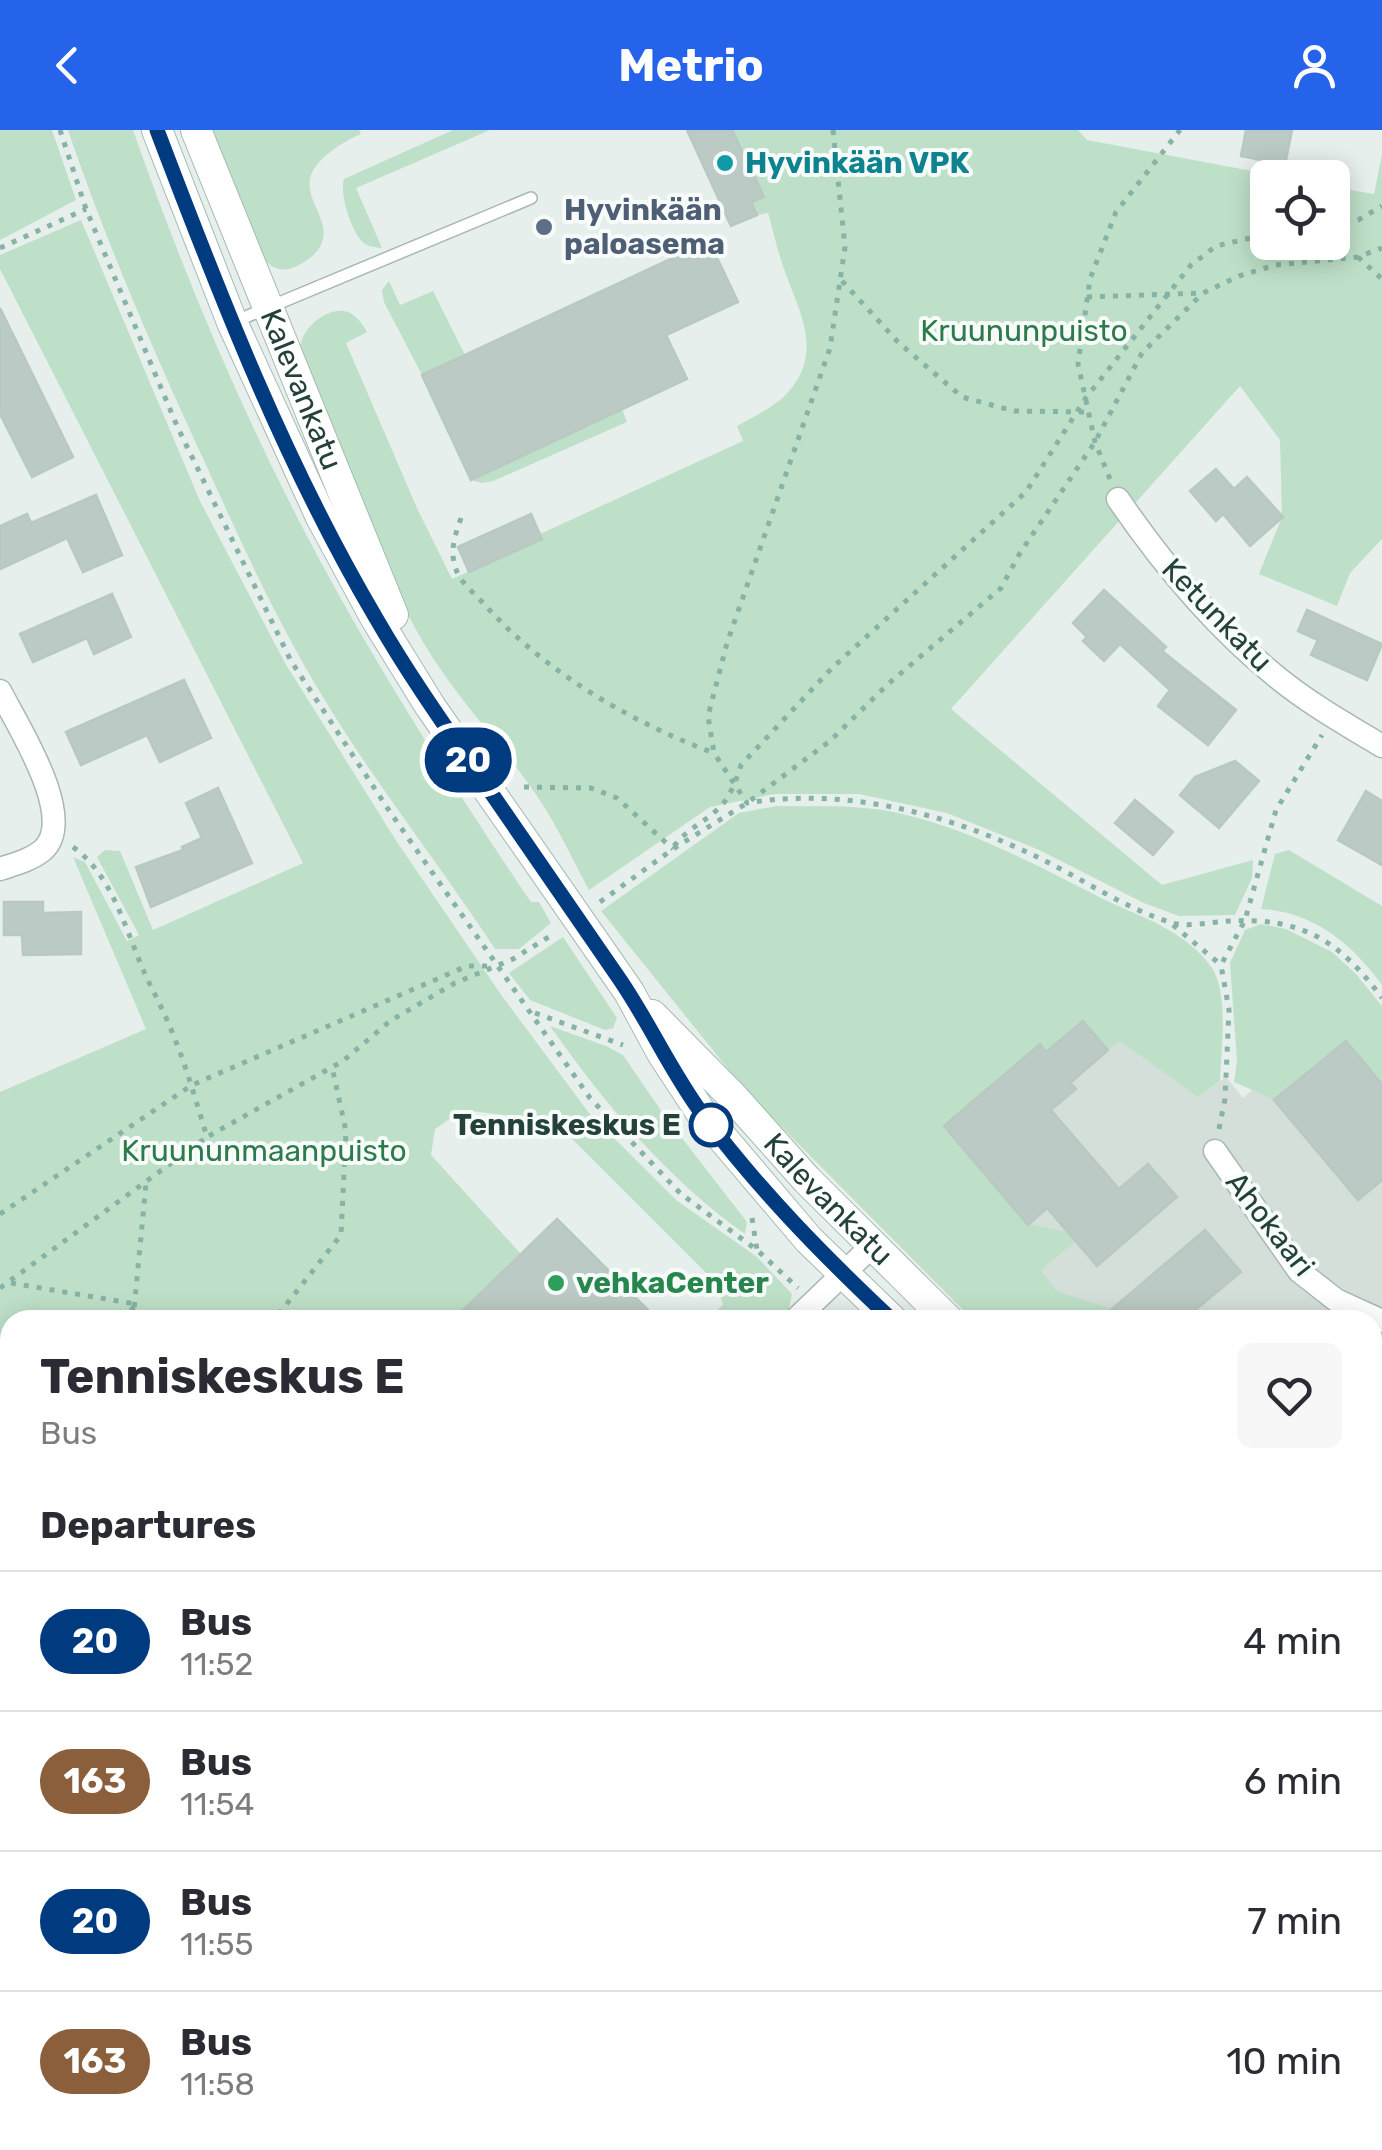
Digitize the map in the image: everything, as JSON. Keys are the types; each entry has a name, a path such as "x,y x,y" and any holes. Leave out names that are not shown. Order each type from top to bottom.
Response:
{"main road":[{"name":"Kalevankatu","path":"157,130 232,322 322,517 375,617 430,706 629,992 662,1053 702,1114 766,1192 882,1310"},
{"name":"Kalevankatu","path":"196,130 430,706"},
{"name":"Kalevankatu","path":"629,992 938,1310"}],"street":[{"name":"Ketunkatu","path":"1118,499 1140,532 1238,644 1282,681 1382,746"},
{"path":"0,691 55,811 54,833 45,848 29,859 0,869"},
{"name":"Ahokaari","path":"1214,1151 1299,1271 1336,1300 1358,1310"},
{"path":"807,1310 873,1245"}],"lane":[{"path":"232,322 530,198"}],"path":[{"path":"60,130 86,209 176,426 292,660 390,812 590,1098 681,1194 757,1250 814,1304"},
{"path":"746,803 714,753 708,716 727,643 830,348 845,247 832,130"},
{"path":"1118,499 1095,442 1078,364 1090,279 1116,212 1180,130"},
{"path":"1350,221 1382,206"},
{"path":"0,248 86,209"},
{"path":"672,849 683,834 721,807 741,766 832,668 1026,492 1085,398 1191,265 1216,246 1250,238"},
{"path":"599,903 830,741 887,685 1000,588 1095,442 1142,352 1203,293 1239,276 1275,266 1358,256 1382,248"},
{"path":"1358,256 1382,279"},
{"path":"842,281 898,342 962,397 1014,410 1088,412"},
{"path":"1088,298 1203,293"},
{"path":"461,518 451,549 460,576 521,641 638,720 714,753"},
{"path":"1214,1151 1225,1099 1229,1010 1221,965 1245,920 1276,810 1334,716"},
{"path":"515,774 525,788 566,785 592,788 617,798 672,849"},
{"path":"746,803 775,798 838,800 911,810 955,823 1033,854 1172,924 1221,965"},
{"path":"54,833 88,858 115,898 192,1085 207,1137"},
{"path":"1172,924 1245,920 1292,924 1330,942 1359,967 1382,998"},
{"path":"0,1288 207,1137 332,1067 390,1021 455,983 498,966 558,932"},
{"path":"0,1214 192,1085 468,966 498,966"},
{"path":"281,1310 341,1235 346,1131 332,1067"},
{"path":"135,1310 146,1182"},
{"path":"11,1282 136,1304"},
{"path":"131,1310 136,1304"}],"shaded area":[{"path":"1077,985 1198,1097 1226,1077 1243,1098 1343,1013 1382,1053 1382,1310 1058,1310 895,1127"}],"green space":[{"path":"0,130 52,130 76,200 0,240"},
{"path":"68,130 133,130 213,338 309,540 443,769 531,902 539,902 551,923 519,949 495,949 352,743 294,647 151,342"},
{"path":"209,130 359,130 361,134 317,165 310,179 324,232 319,248 310,258 283,270 260,254 243,222"},
{"path":"453,130 490,130 356,188 382,248 365,244 348,214 344,179"},
{"name":"Kruununpuisto","path":"732,130 1078,130 1087,140 1250,171 1250,260 1350,260 1350,190 1374,194 1382,154 1382,539 1350,573 1337,606 1259,574 1282,517 1280,440 1240,386 951,709 1162,885 1253,860 1252,878 1235,915 1179,916 1144,903 1037,849 947,813 859,794 775,794 710,807 589,890 537,796 436,663 389,576 302,368 300,349 307,331 331,312 344,311 358,319 367,332 346,343 452,579 743,441 737,426 789,391 805,360 805,329 768,213 757,215 751,202 763,197"},
{"name":"Kruununmaanpuisto","path":"81,220 200,501 285,663 397,842 502,996 589,1113 676,1200 757,1257 792,1294 787,1310 717,1310 723,1305 717,1284 554,1121 463,1110 435,1129 431,1155 521,1254 463,1310 0,1310 0,1092 146,1029 73,857 85,862 127,941 139,935 97,857 105,850 120,851 153,930 303,863 0,269 0,255"},
{"path":"389,281 400,305 433,291 465,355 422,375 384,302 382,290"},
{"path":"622,409 627,422 493,481 471,480"},
{"path":"776,806 853,807 925,820 1003,850 1162,926 1190,944 1212,968 1221,992 1220,1081 1198,1097 1120,1041 1108,1050 1083,1021 1046,1052 1039,1045 944,1126 1028,1224 1068,1232 1076,1241 1041,1270 1057,1291 1112,1310 963,1310 745,1090 601,911 739,813"},
{"path":"1289,850 1382,906 1382,985 1358,956 1330,933 1298,916 1261,909 1275,854"},
{"path":"1261,924 1286,929 1332,952 1382,1006 1382,1084 1346,1041 1274,1100 1234,1082 1237,1061 1230,963 1245,930"},
{"path":"563,937 617,1018 613,1028 605,1030 530,1000 509,973"},
{"path":"550,1026 623,1055 747,1222 745,1234 689,1189 639,1139"}],"building":[{"name":"Hyvinkään VPK","path":"687,130 732,130 764,197 751,202 757,215 731,226"},
{"path":"1246,130 1292,130 1286,160 1241,156"},
{"path":"709,241 738,302 666,335 687,379 471,480 422,375"},
{"path":"0,308 73,457 32,477 0,414"},
{"path":"1216,469 1234,489 1247,477 1283,517 1250,546 1223,514 1216,521 1190,491"},
{"path":"96,495 122,555 83,572 67,538 0,569 0,526 27,514 31,523"},
{"path":"531,514 542,539 469,572 458,547"},
{"path":"1104,590 1166,647 1162,651 1236,710 1208,745 1158,706 1170,690 1120,644 1104,661 1083,641 1087,637 1073,623"},
{"path":"112,594 131,637 94,654 87,638 33,662 20,634"},
{"path":"1307,610 1382,644 1367,680 1311,655 1318,640 1298,631"},
{"path":"184,680 211,738 160,762 147,735 81,765 66,732"},
{"path":"1235,761 1259,781 1219,828 1180,795 1195,777"},
{"path":"218,788 252,863 151,907 136,867 183,850 182,847 202,838 186,803"},
{"path":"1366,791 1382,801 1382,865 1338,840"},
{"path":"1135,800 1173,832 1153,855 1115,823"},
{"path":"4,902 43,902 43,913 81,912 81,954 23,955 22,935 4,935"},
{"path":"1083,1021 1108,1050 1070,1083 1076,1089 1051,1110 1119,1189 1148,1164 1177,1197 1097,1266 1047,1208 1028,1225 944,1126 1040,1044 1046,1052"},
{"path":"1346,1041 1382,1084 1382,1180 1358,1200 1274,1100"},
{"name":"vehkaCenter","path":"557,1219 648,1310 463,1310"},
{"path":"1205,1230 1241,1272 1195,1310 1111,1310"}],"bus line":[{"name":"20","path":"157,130 264,396 375,617 430,706 629,992 662,1053 702,1114 809,1240 882,1310"}],"place":[{"name":"Hyvinkään VPK","path":"725,163"},
{"name":"Hyvinkään paloasema","path":"544,227"},
{"name":"Tenniskeskus E","path":"711,1125"},
{"name":"vehkaCenter","path":"556,1283"}]}
